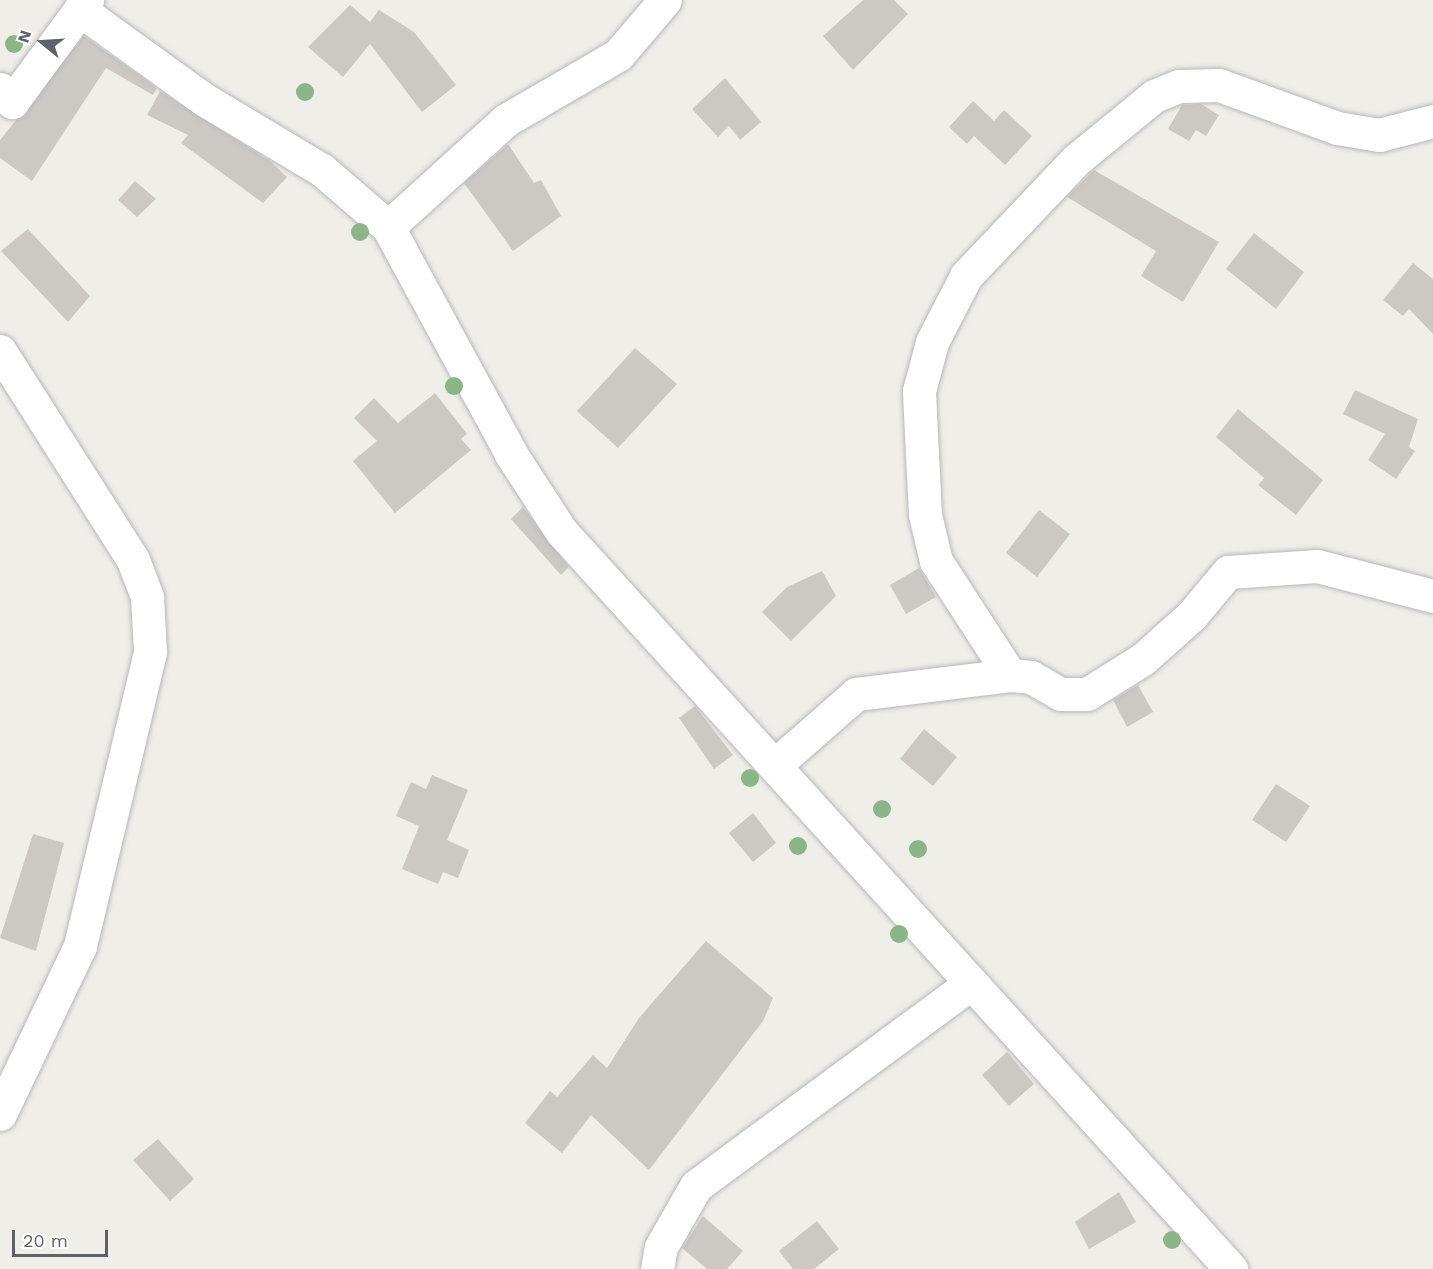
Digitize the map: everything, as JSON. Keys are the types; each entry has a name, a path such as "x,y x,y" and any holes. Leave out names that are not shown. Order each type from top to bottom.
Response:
{"street":[{"path":"388,227 506,120 618,55 665,0"},
{"path":"4,101 83,5 205,100 322,170 388,227 511,454 561,531 1231,1269"},
{"path":"1010,675 936,561 925,515 919,391 932,342 966,276 1076,160 1154,96 1179,86 1220,85 1336,128 1379,135 1433,122"},
{"path":"0,351 133,560 147,597 150,652 80,946 0,1114"},
{"path":"775,765 856,694 1010,675 1031,676 1061,694 1087,694 1143,659 1192,615 1228,572 1317,566 1433,596"},
{"path":"657,1269 661,1247 696,1186 971,983"}],"building":[{"path":"863,0 894,0 908,14 853,70 823,36"},
{"path":"350,5 370,22 379,10 414,32 456,85 422,112 370,44 343,77 308,47"},
{"path":"84,36 157,88 153,95 106,68 32,181 0,158 0,140"},
{"path":"725,78 761,122 740,140 729,126 718,137 692,109"},
{"path":"160,91 270,161 287,177 263,203 181,143 188,135 147,115"},
{"path":"973,101 994,121 1004,110 1032,136 1005,165 974,136 967,144 949,127"},
{"path":"1201,104 1219,115 1206,136 1196,130 1189,141 1168,129 1182,105"},
{"path":"508,144 534,183 541,180 561,216 513,251 464,183"},
{"path":"1094,170 1219,242 1183,302 1141,276 1156,251 1067,197"},
{"path":"135,181 156,199 137,217 118,200"},
{"path":"28,229 90,296 68,322 1,251"},
{"path":"1254,233 1304,272 1276,309 1226,269"},
{"path":"1413,263 1433,279 1433,334 1409,309 1403,316 1383,300"},
{"path":"635,348 677,384 618,448 577,411"},
{"path":"1355,390 1418,419 1409,447 1415,451 1396,479 1368,460 1385,434 1343,414"},
{"path":"435,393 467,434 461,439 471,450 395,513 353,461 377,441 354,418 374,398 398,423"},
{"path":"1238,409 1323,480 1296,515 1258,485 1264,478 1216,437"},
{"path":"523,507 569,567 561,575 511,519"},
{"path":"1039,510 1070,534 1037,577 1006,553"},
{"path":"919,568 936,597 906,614 890,585"},
{"path":"822,571 836,596 791,641 762,612 787,587"},
{"path":"1138,685 1153,712 1127,727 1113,700"},
{"path":"695,706 733,755 714,769 679,718"},
{"path":"924,729 957,757 933,786 900,759"},
{"path":"432,775 468,790 447,840 469,850 458,878 443,872 438,884 402,869 419,826 396,816 411,782 426,789"},
{"path":"1276,784 1310,806 1286,842 1252,820"},
{"path":"753,813 776,843 753,862 729,833"},
{"path":"33,834 64,843 36,951 0,938"},
{"path":"706,941 773,998 763,1021 649,1170 591,1115 562,1153 525,1123 550,1091 557,1097 593,1055 607,1068 639,1018"},
{"path":"1007,1052 1034,1084 1009,1106 982,1075"},
{"path":"158,1139 194,1179 170,1201 133,1160"},
{"path":"1119,1192 1136,1222 1089,1249 1075,1222"},
{"path":"703,1216 743,1251 727,1269 707,1269 682,1248"},
{"path":"817,1221 839,1249 814,1269 793,1269 779,1251"}]}
